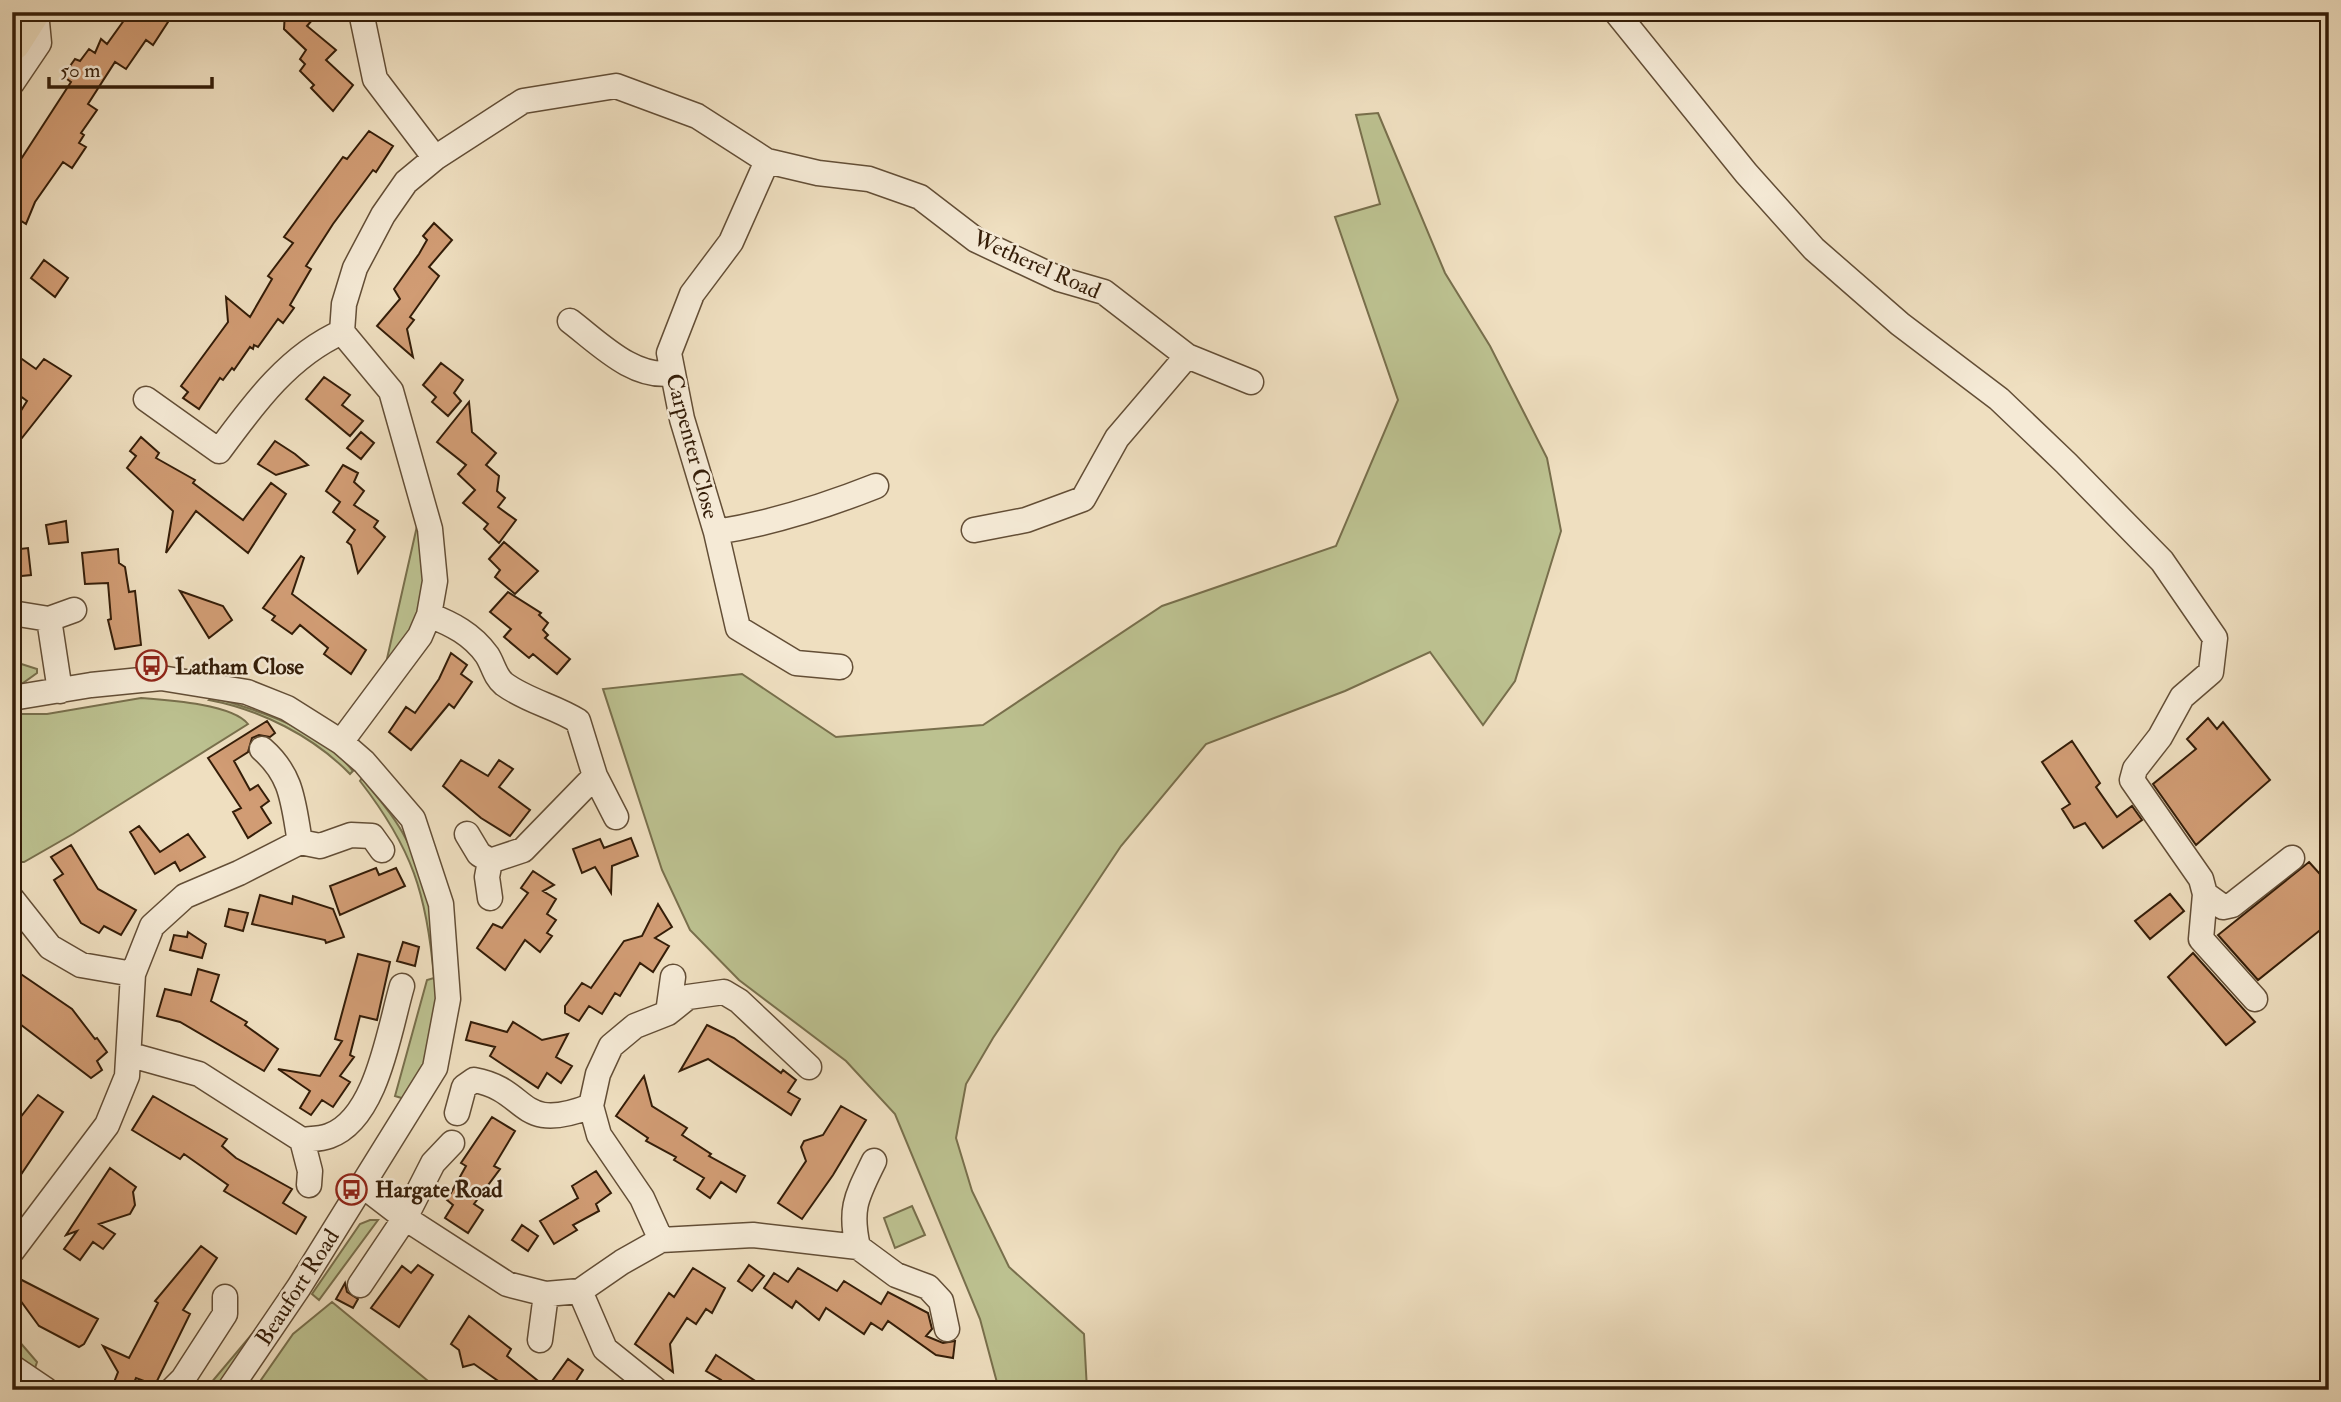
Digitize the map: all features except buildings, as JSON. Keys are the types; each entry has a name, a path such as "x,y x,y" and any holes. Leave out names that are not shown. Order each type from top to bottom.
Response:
{"highway":[{"path":"12,42 34,12"}],"street":[{"path":"12,83 39,43 34,12"},
{"path":"361,12 375,79 435,158"},
{"path":"1616,12 1746,173 1814,249 1900,324 1999,399 2162,561 2215,638 2211,672 2182,697 2160,737 2134,769 2132,780 2201,879 2205,894 2201,939 2255,999"},
{"name":"Wetherel Road","path":"342,332 344,304 355,268 383,215 406,182 435,158 523,101 616,86 697,116 768,161 818,173 869,180 920,197 976,240 1059,279 1104,292 1187,356 1251,382"},
{"name":"Carpenter Close","path":"768,161 731,242 692,294 669,353 693,459 716,532 738,628 796,663 840,667"},
{"path":"570,321 632,366 659,376 673,373"},
{"path":"146,399 219,451 259,398 287,368 324,340 342,332 391,391 430,529 435,582 429,615 420,636 341,742"},
{"path":"974,530 1026,520 1083,499 1117,438 1187,356"},
{"path":"716,532 811,512 876,486"},
{"path":"12,612 49,619 74,610"},
{"path":"429,615 458,626 474,640 487,655 500,681 526,699 560,710 578,721 595,776 616,817"},
{"path":"49,619 60,691"},
{"name":"Beaufort Road","path":"12,698 161,678 203,682 247,692 287,708 341,742 364,761 413,819 441,904 449,999 435,1068 299,1287 229,1390"},
{"path":"262,749 277,762 289,781 300,842"},
{"path":"490,861 523,850 595,776"},
{"path":"12,1251 107,1125 127,1076 131,1055 134,974 152,926 184,896 239,873 300,842 320,846 362,834 372,836 382,850"},
{"path":"467,834 479,854 490,861"},
{"path":"2205,894 2223,907 2232,905 2292,858"},
{"path":"490,861 487,877 490,898"},
{"path":"13,899 50,947 81,965 134,974"},
{"path":"668,1013 673,976"},
{"path":"131,1055 199,1073 302,1140 330,1136 355,1119 370,1096 402,986"},
{"path":"661,1240 642,1198 599,1135 591,1106 598,1074 611,1046 635,1026 668,1013 688,997 724,992 739,1001 808,1067"},
{"path":"457,1113 464,1087 474,1080 485,1082 536,1115 564,1116 591,1106"},
{"path":"302,1140 310,1171 309,1185"},
{"path":"360,1285 405,1218 433,1163 452,1143"},
{"path":"858,1247 853,1224 853,1203 874,1161"},
{"path":"362,1185 405,1218 507,1284 545,1294 580,1292 622,1262 661,1240 753,1236 858,1247 896,1275 928,1287 941,1301 947,1329"},
{"path":"580,1292 605,1349 656,1390"},
{"path":"540,1340 545,1294"},
{"path":"172,1390 183,1379 225,1314 225,1297"},
{"path":"12,1367 46,1390"}],"green space":[{"path":"1378,113 1445,273 1490,346 1547,458 1561,531 1515,681 1483,725 1430,652 1345,691 1206,744 1121,846 993,1038 966,1084 956,1138 972,1191 1009,1267 1084,1334 1087,1390 999,1390 980,1319 895,1114 846,1061 739,980 690,930 662,870 603,689 742,674 836,737 983,725 1162,606 1336,546 1398,400 1335,217 1380,204 1356,115"},
{"path":"417,526 424,570 421,603 408,634 384,672"},
{"path":"12,661 37,669 37,673 23,683 12,685"},
{"path":"212,697 269,715 306,733 339,756 353,771 350,774 320,748 285,726 248,710 209,700"},
{"path":"141,698 214,708 240,717 248,724 73,834 24,862 12,862 12,714 47,714"},
{"path":"362,778 406,839 426,890 432,918 436,948 436,1007 425,1061 408,1100 395,1096 427,980 434,978 431,948 414,873 393,828 360,781"},
{"path":"912,1206 925,1235 895,1248 884,1218"},
{"path":"378,1220 319,1300 312,1294 360,1224"},
{"path":"332,1302 439,1390 254,1390 293,1334"},
{"path":"258,1327 216,1390 205,1390"},
{"path":"18,1340 37,1362 34,1371 12,1353 12,1342"}],"place":[{"name":"Latham Close","path":"152,666"},
{"name":"Hargate Road","path":"352,1189"}]}
